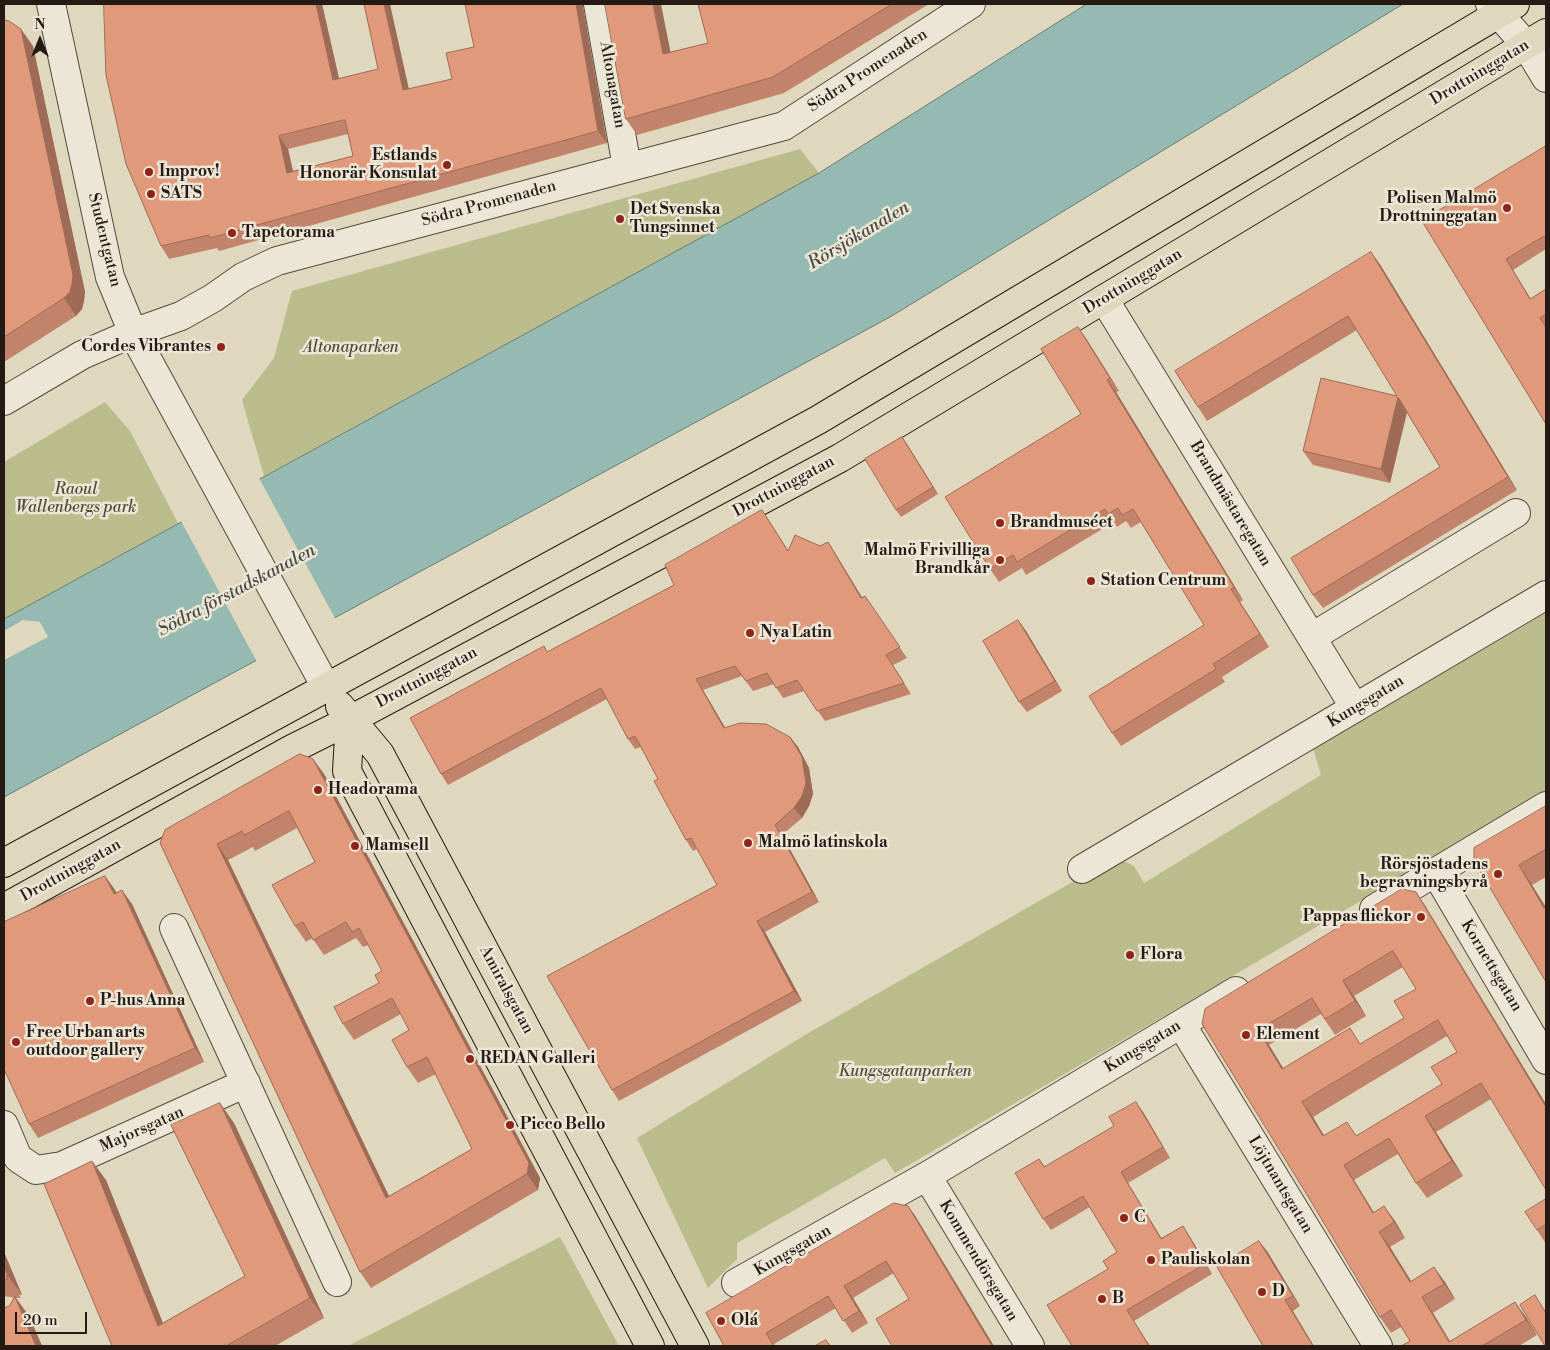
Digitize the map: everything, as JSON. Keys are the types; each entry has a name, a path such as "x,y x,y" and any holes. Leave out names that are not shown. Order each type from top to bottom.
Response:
{"main road":[{"path":"4,862 818,420 1501,7"},
{"name":"Drottninggatan","path":"4,908 285,752 350,720 840,458 1536,39"},
{"name":"Amiralsgatan","path":"326,687 350,720 380,754 695,1346"},
{"path":"350,720 347,771 650,1346"}],"street":[{"name":"Studentgatan","path":"52,4 110,277 133,333 305,652"},
{"name":"Altonagatan","path":"598,4 627,167"},
{"path":"1501,7 1536,39 1546,78"},
{"name":"Södra Promenaden","path":"4,401 82,355 133,333 181,316 213,298 243,277 277,261 784,126 955,8"},
{"name":"Brandmästaregatan","path":"1104,299 1355,708"},
{"path":"1312,637 1516,513"},
{"name":"Kungsgatan","path":"1082,869 1546,595"},
{"name":"Amiralsgatan","path":"305,652 326,687"},
{"path":"1353,922 1546,806"},
{"name":"Kornettsgatan","path":"1436,873 1546,1060"},
{"path":"174,928 337,1282"},
{"name":"Kungsgatan","path":"736,1283 927,1176 1258,978"},
{"name":"Löjtnantsgatan","path":"1181,1024 1378,1346"},
{"name":"Majorsgatan","path":"4,1125 18,1158 36,1170 62,1166 246,1083"},
{"name":"Kommendörsgatan","path":"927,1176 1030,1346"}],"green space":[{"name":"Altonaparken","path":"800,149 819,173 264,476 242,400 274,358 292,291"},
{"name":"Raoul Wallenbergs park","path":"105,402 130,431 178,523 4,619 4,462"},
{"name":"Kungsgatanparken","path":"1546,603 1546,793 895,1173 885,1158 737,1243 737,1259 708,1288 637,1138 805,1035 1116,857 1134,866 1144,883 1321,775 1311,742"},
{"path":"560,1237 619,1346 348,1346"}],"water":[{"path":"1087,4 1403,4 890,317 4,797 4,619 819,173"}],"pier":[{"path":"258,476 336,620 257,662 180,519"},
{"path":"23,620 40,622 48,637 4,660 4,631"}],"building":[{"path":"104,4 316,4 333,80 378,69 364,4 384,4 403,90 452,79 446,53 474,47 465,4 576,4 598,131 210,238 209,235 161,246 126,164 106,75","holes":["345,120 353,156 287,173 279,136"]},
{"path":"605,4 653,4 663,54 708,43 698,4 892,4 773,77 626,119"},
{"path":"4,20 21,29 73,275 70,292 64,298 4,337"},
{"path":"1546,146 1546,239 1544,236 1506,259 1530,299 1546,289 1546,314 1540,318 1546,327 1546,424 1422,221"},
{"path":"1371,252 1508,477 1313,595 1291,558 1440,467 1398,397 1381,469 1303,451 1321,378 1397,396 1348,316 1198,407 1175,371"},
{"path":"1078,327 1110,378 1107,380 1234,587 1231,589 1260,634 1213,664 1216,669 1112,733 1089,696 1204,625 1133,509 1122,515 1118,508 1108,514 1105,509 1017,562 1013,555 990,569 945,497 1081,414 1041,349"},
{"path":"902,437 933,487 896,510 865,459"},
{"path":"762,510 788,551 795,535 820,546 828,542 861,598 865,596 900,647 886,655 904,683 817,711 797,680 776,688 767,673 746,681 735,666 696,679 724,728 740,723 766,724 790,737 802,757 806,783 802,796 794,808 775,825 812,892 757,921 794,991 612,1090 547,976 717,885 691,838 686,840 654,781 658,779 635,736 628,739 601,688 441,774 410,718 544,646 547,652 674,585 665,565"},
{"path":"1018,620 1055,681 1019,702 983,641"},
{"path":"300,754 313,759 529,1163 527,1174 360,1272 160,843 165,830","holes":["289,811 315,862 272,885 295,926 303,922 313,940 346,922 352,932 359,928 382,971 375,975 379,983 334,1007 343,1024 392,998 409,1030 392,1040 407,1067 427,1057 472,1149 386,1198 217,844 242,831 244,835"]},
{"path":"1546,806 1546,849 1519,865 1544,908 1546,907 1546,982 1474,861 1474,848"},
{"name":"P-hus Anna","path":"105,876 114,894 122,890 195,1048 29,1124 4,1069 4,922"},
{"path":"1402,889 1416,892 1546,1107 1546,1190 1481,1083 1425,1116 1452,1161 1416,1183 1389,1138 1344,1165 1373,1213 1384,1206 1394,1222 1379,1232 1410,1282 1434,1267 1444,1284 1422,1297 1449,1342 1515,1302 1526,1320 1482,1346 1401,1346 1410,1341 1391,1310 1380,1317 1202,1024 1205,1009","holes":["1393,951 1416,989 1394,1001 1404,1018 1360,1044 1350,1028 1282,1069 1258,1030 1312,998 1325,1019 1355,1001 1343,981","1438,1020 1457,1052 1431,1067 1442,1084 1356,1136 1347,1122 1323,1136 1302,1102"]},
{"name":"C","path":"1136,1102 1163,1147 1121,1172 1161,1239 1183,1226 1205,1264 1127,1310 1149,1346 1072,1346 1047,1305 1108,1269 1103,1261 1117,1252 1083,1196 1043,1219 1015,1173 1039,1159 1044,1167 1114,1126 1109,1117"},
{"path":"220,1103 310,1298 226,1346 112,1346 44,1184 92,1161 158,1326 245,1276 171,1125"},
{"path":"1546,1199 1546,1224 1537,1230 1525,1212"},
{"path":"894,1203 908,1206 992,1346 892,1346 876,1319 909,1299 886,1261 844,1286 859,1311 843,1321 828,1296 766,1333 774,1346 724,1346 706,1313"},
{"name":"D","path":"1259,1241 1293,1296 1285,1300 1313,1346 1263,1346 1217,1267"},
{"path":"4,1265 8,1276 6,1276 8,1279 4,1279"},
{"path":"1535,1295 1546,1313 1546,1346 1520,1305"},
{"path":"15,1297 36,1346 4,1346 4,1308 9,1306"},
{"path":"826,1340 830,1346 815,1346"}],"place":[{"name":"Estlands Honorär Konsulat","path":"447,165"},
{"name":"Improv!","path":"149,172"},
{"name":"SATS","path":"151,194"},
{"name":"Polisen Malmö Drottninggatan","path":"1507,208"},
{"name":"Det Svenska Tungsinnet","path":"620,219"},
{"name":"Tapetorama","path":"232,233"},
{"name":"Cordes Vibrantes","path":"221,347"},
{"name":"Brandmuséet","path":"1000,523"},
{"name":"Malmö Frivilliga Brandkår","path":"1000,560"},
{"name":"Station Centrum","path":"1091,581"},
{"name":"Nya Latin","path":"750,633"},
{"name":"Headorama","path":"318,790"},
{"name":"Malmö latinskola","path":"748,843"},
{"name":"Mamsell","path":"355,846"},
{"name":"Rörsjöstadens begravningsbyrå","path":"1498,874"},
{"name":"Pappas flickor","path":"1421,917"},
{"name":"Flora","path":"1130,955"},
{"name":"P-hus Anna","path":"90,1001"},
{"name":"Element","path":"1246,1035"},
{"name":"Free Urban arts outdoor gallery","path":"16,1042"},
{"name":"REDAN Galleri","path":"470,1059"},
{"name":"Picco Bello","path":"510,1125"},
{"name":"C","path":"1124,1218"},
{"name":"Pauliskolan","path":"1151,1260"},
{"name":"D","path":"1262,1292"},
{"name":"B","path":"1102,1299"},
{"name":"Olá","path":"721,1321"}],"water label":[{"name":"Rörsjökanalen","path":"859,236"},
{"name":"Södra förstadskanalen","path":"237,591"}]}
